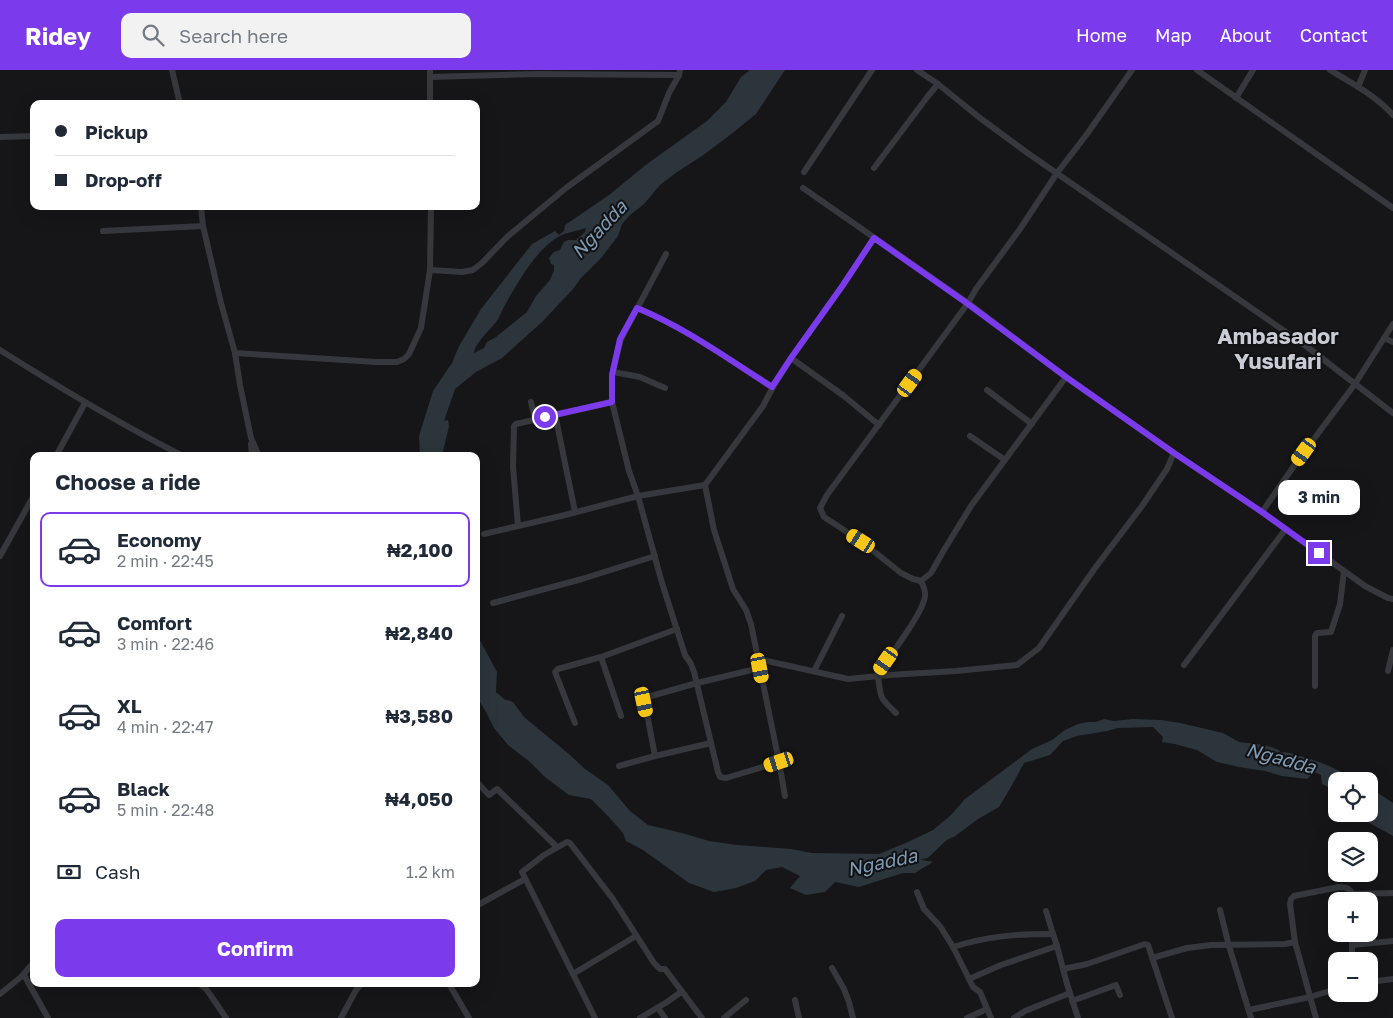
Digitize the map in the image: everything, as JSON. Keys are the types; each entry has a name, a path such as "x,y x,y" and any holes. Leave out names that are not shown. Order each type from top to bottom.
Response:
{"street":[{"path":"172,70 179,100"},
{"path":"804,172 872,70"},
{"path":"917,70 1057,173 1254,308 1393,413"},
{"path":"921,581 901,572 861,541 824,517 820,508 827,495 968,304 976,289 1020,229 1057,173 1132,70"},
{"path":"1197,70 1393,208"},
{"path":"1236,98 1254,70"},
{"path":"1330,70 1358,87 1386,107 1393,115"},
{"path":"1358,87 1365,70"},
{"path":"430,100 430,73 680,72 658,121 566,188 507,237 482,263 473,270 462,272 430,270"},
{"path":"874,168 938,84"},
{"path":"0,137 30,136"},
{"path":"803,188 968,304 1066,377 1174,453 1262,512 1365,586 1393,600"},
{"path":"201,210 203,226 235,354 251,438 251,452"},
{"path":"235,354 376,362 397,362 404,359 409,354 422,328 430,270 431,210"},
{"path":"103,231 203,226"},
{"path":"484,534 638,496 704,485 762,406 791,358 874,238"},
{"path":"666,254 620,339 612,372 612,402 629,471 685,655 694,672 720,777 733,777 779,762"},
{"path":"637,308 660,317 716,349 772,387"},
{"path":"1262,512 1355,384 1393,324"},
{"path":"1384,338 1393,342"},
{"path":"0,350 85,403 175,452"},
{"path":"791,358 844,396 879,426"},
{"path":"612,372 640,377 665,388"},
{"path":"921,581 931,573 971,506 1066,377"},
{"path":"987,390 1032,424"},
{"path":"531,402 535,419"},
{"path":"518,526 513,467 514,429 516,424 612,402"},
{"path":"58,452 85,403"},
{"path":"555,414 575,512"},
{"path":"970,436 1006,460"},
{"path":"251,438 257,452"},
{"path":"758,659 848,679 1018,665 1038,648 1142,506 1167,469 1174,453"},
{"path":"704,485 714,530 733,589 746,610 751,624 785,796"},
{"path":"0,556 30,502"},
{"path":"1184,665 1286,530"},
{"path":"493,603 582,579 655,556"},
{"path":"1315,686 1315,636 1317,633 1331,632 1340,604 1344,571"},
{"path":"896,713 885,704 880,696 877,676 915,619 924,601 926,594 921,581"},
{"path":"814,672 842,616"},
{"path":"575,723 555,672 558,669 601,657 677,629"},
{"path":"1388,671 1393,650"},
{"path":"601,657 621,716"},
{"path":"656,756 644,698 760,668"},
{"path":"620,766 712,743"},
{"path":"480,785 489,795 497,789 557,847"},
{"path":"595,1018 522,872 544,855 566,842 570,843 613,900 654,963 660,970 665,969 702,1018"},
{"path":"480,904 525,879"},
{"path":"1316,1018 1296,942 1290,904 1291,899 1294,896 1339,886 1345,886 1351,892"},
{"path":"917,892 924,909 940,926 953,947 973,987 980,992 992,1018"},
{"path":"1378,895 1393,893"},
{"path":"1220,910 1251,1018"},
{"path":"1046,911 1078,1018"},
{"path":"953,947 1004,935 1053,934"},
{"path":"573,974 636,936"},
{"path":"1352,952 1352,945 1393,941"},
{"path":"1152,958 1187,948 1296,942"},
{"path":"1063,969 1087,964 1145,944 1148,945 1172,1018"},
{"path":"969,978 1057,946"},
{"path":"1,993 30,967"},
{"path":"832,968 844,989 853,1018"},
{"path":"24,974 30,985"},
{"path":"1378,981 1393,979"},
{"path":"1072,1001 1116,985 1120,995"},
{"path":"31,987 48,1018"},
{"path":"203,987 226,1018"},
{"path":"341,1018 358,987"},
{"path":"451,987 469,1018"},
{"path":"1249,1010 1328,991"},
{"path":"640,1018 681,992"},
{"path":"1014,1018 1025,1011 1070,992"},
{"path":"724,1018 746,1000"},
{"path":"795,1000 799,1018"},
{"path":"658,1008 665,1018"},
{"path":"967,1018 987,1009"}],"water":[{"path":"750,70 785,70 756,114 702,156 660,185 644,204 629,216 622,224 618,236 602,257 542,322 502,358 476,372 455,389 444,421 448,420 449,426 443,452 420,452 419,436 433,391 452,363 459,346 481,309 532,244 555,231 559,235 564,231 565,225 609,195 647,164 707,121 726,102 741,77","holes":["586,228 585,232 576,240 564,242 560,250 554,252 549,258 551,264 554,265 550,280 536,296 527,312 487,342 484,348 474,353 477,345 497,320 530,265 546,246 564,234"]},
{"path":"480,640 497,672 496,692 504,699 513,702 524,717 585,769 608,785 630,811 648,825 709,841 791,849 812,853 879,854 908,842 933,830 951,815 965,799 1032,749 1052,740 1065,730 1078,724 1104,719 1114,721 1133,719 1161,720 1180,723 1223,733 1239,742 1265,745 1280,752 1316,761 1341,772 1328,772 1328,787 1322,784 1321,775 1314,772 1307,779 1239,767 1217,762 1197,750 1162,742 1163,737 1153,727 1118,728 1077,736 1063,741 1050,755 1024,763 999,807 978,819 954,837 902,856 933,862 915,873 903,873 859,887 835,882 825,892 806,895 790,888 800,876 782,867 766,870 755,881 736,888 714,892 689,883 643,850 626,841 623,833 591,799 569,795 508,745 494,728 480,702"},
{"path":"1378,793 1393,803 1393,836 1368,822 1378,822"}],"waterway":[{"name":"Ngadda","path":"893,860 925,853 946,833"}],"district":[{"name":"Ambasador Yusufari","path":"1278,348"}],"route":[{"path":"545,417 612,402 612,375 620,339 637,308 660,317 716,349 772,387 874,238 968,304 1066,377 1319,553"}]}
